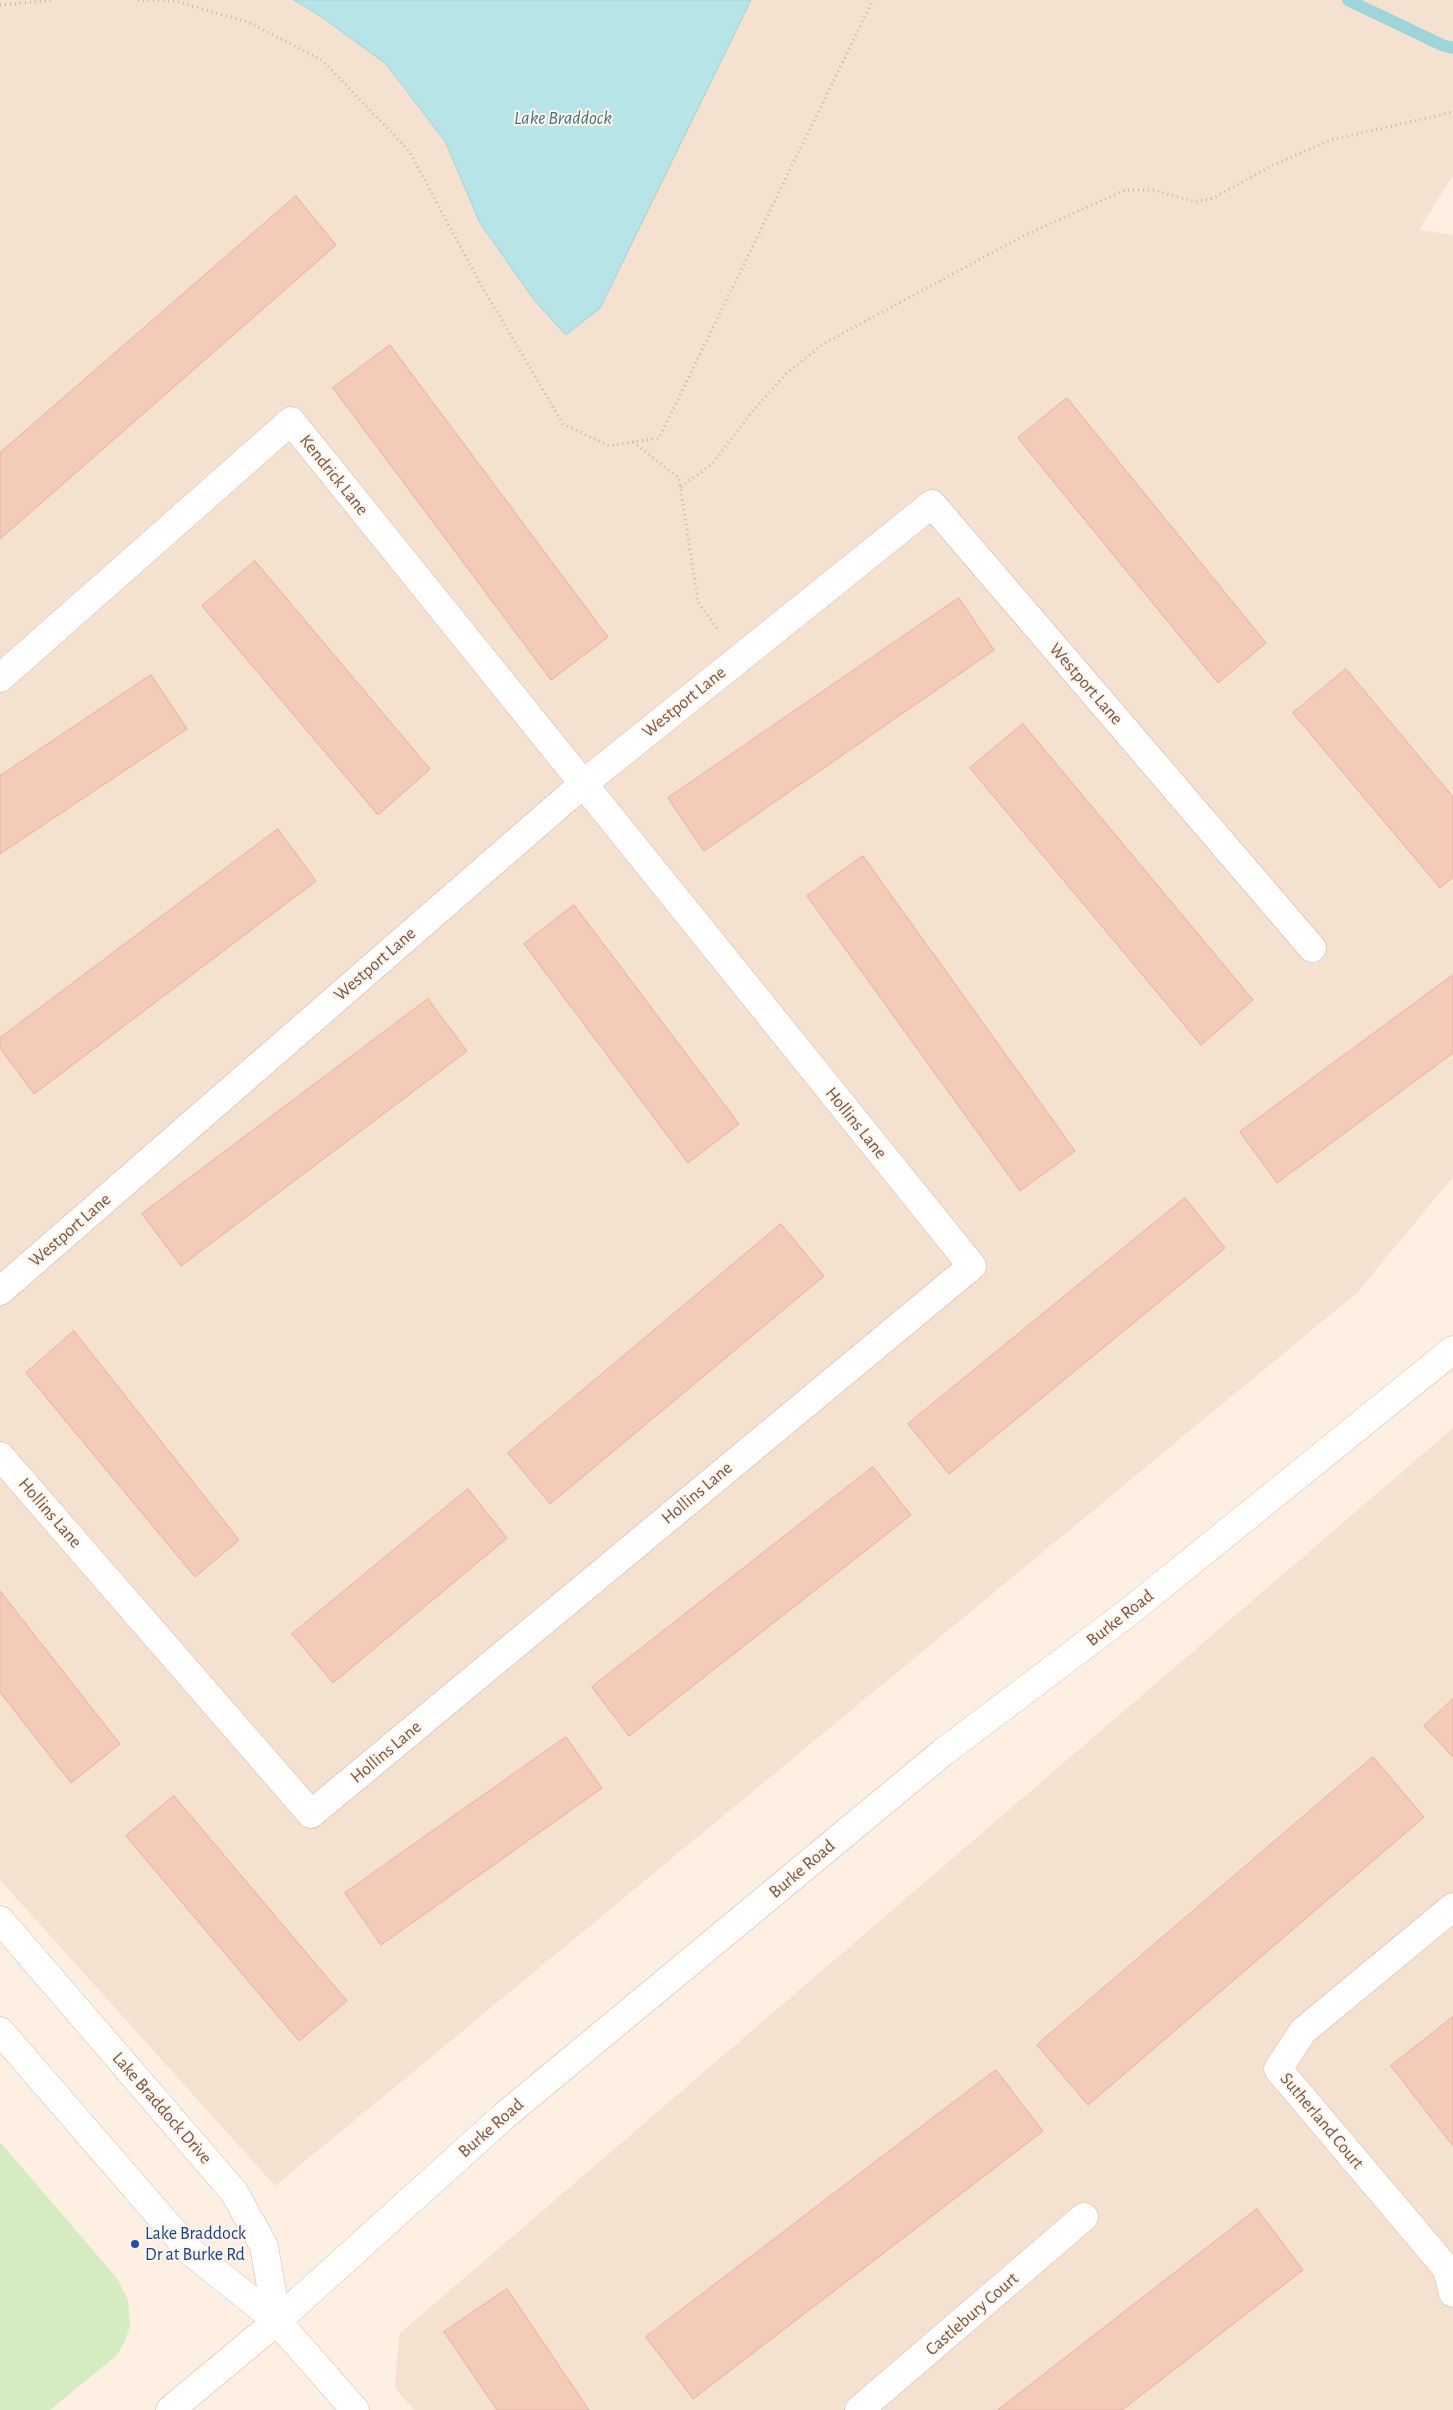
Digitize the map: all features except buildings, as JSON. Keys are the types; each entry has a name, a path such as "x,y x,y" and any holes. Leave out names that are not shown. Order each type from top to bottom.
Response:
{"street":[{"name":"Kendrick Lane","path":"0,678 291,421 582,784"},
{"name":"Westport Lane","path":"0,1291 582,784 932,504 1312,948"},
{"name":"Hollins Lane","path":"0,1456 311,1814 972,1266 582,784"},
{"name":"Burke Road","path":"170,2410 277,2320 504,2116 942,1752 1130,1611 1453,1350"},
{"name":"Sutherland Court","path":"1453,1907 1303,2031 1278,2069 1447,2269 1453,2293"},
{"name":"Lake Braddock Drive","path":"0,1920 234,2192 264,2246 277,2320"},
{"path":"0,2030 191,2252 277,2320 355,2410"},
{"name":"Castlebury Court","path":"859,2410 1084,2217"}],"path":[{"path":"0,5 53,0"},
{"path":"138,0 175,1 248,22 322,60 409,151 480,284 563,424 609,446 658,438 873,0"},
{"path":"681,487 712,464 751,413 786,374 823,344 1024,236 1125,190 1153,190 1196,202 1213,198 1273,165 1331,140 1453,112"},
{"path":"633,442 680,478 698,602 739,658"}],"shaded area":[{"path":"0,0 1453,0 1453,175 1419,230 1453,235 1453,1177 1358,1292 275,2186 0,1880"},
{"path":"1453,1428 1453,2410 414,2410 395,2388 399,2334"}],"green space":[{"path":"0,2142 116,2277 128,2300 130,2326 125,2341 117,2355 50,2410 0,2410"}],"water":[{"name":"Lake Braddock","path":"294,0 751,0 600,308 566,335 535,301 480,223 445,141 386,64 322,17"}],"waterway":[{"path":"1348,0 1442,45 1453,48"}],"place":[{"name":"Lake Braddock Dr at Burke Rd","path":"135,2244"}]}
